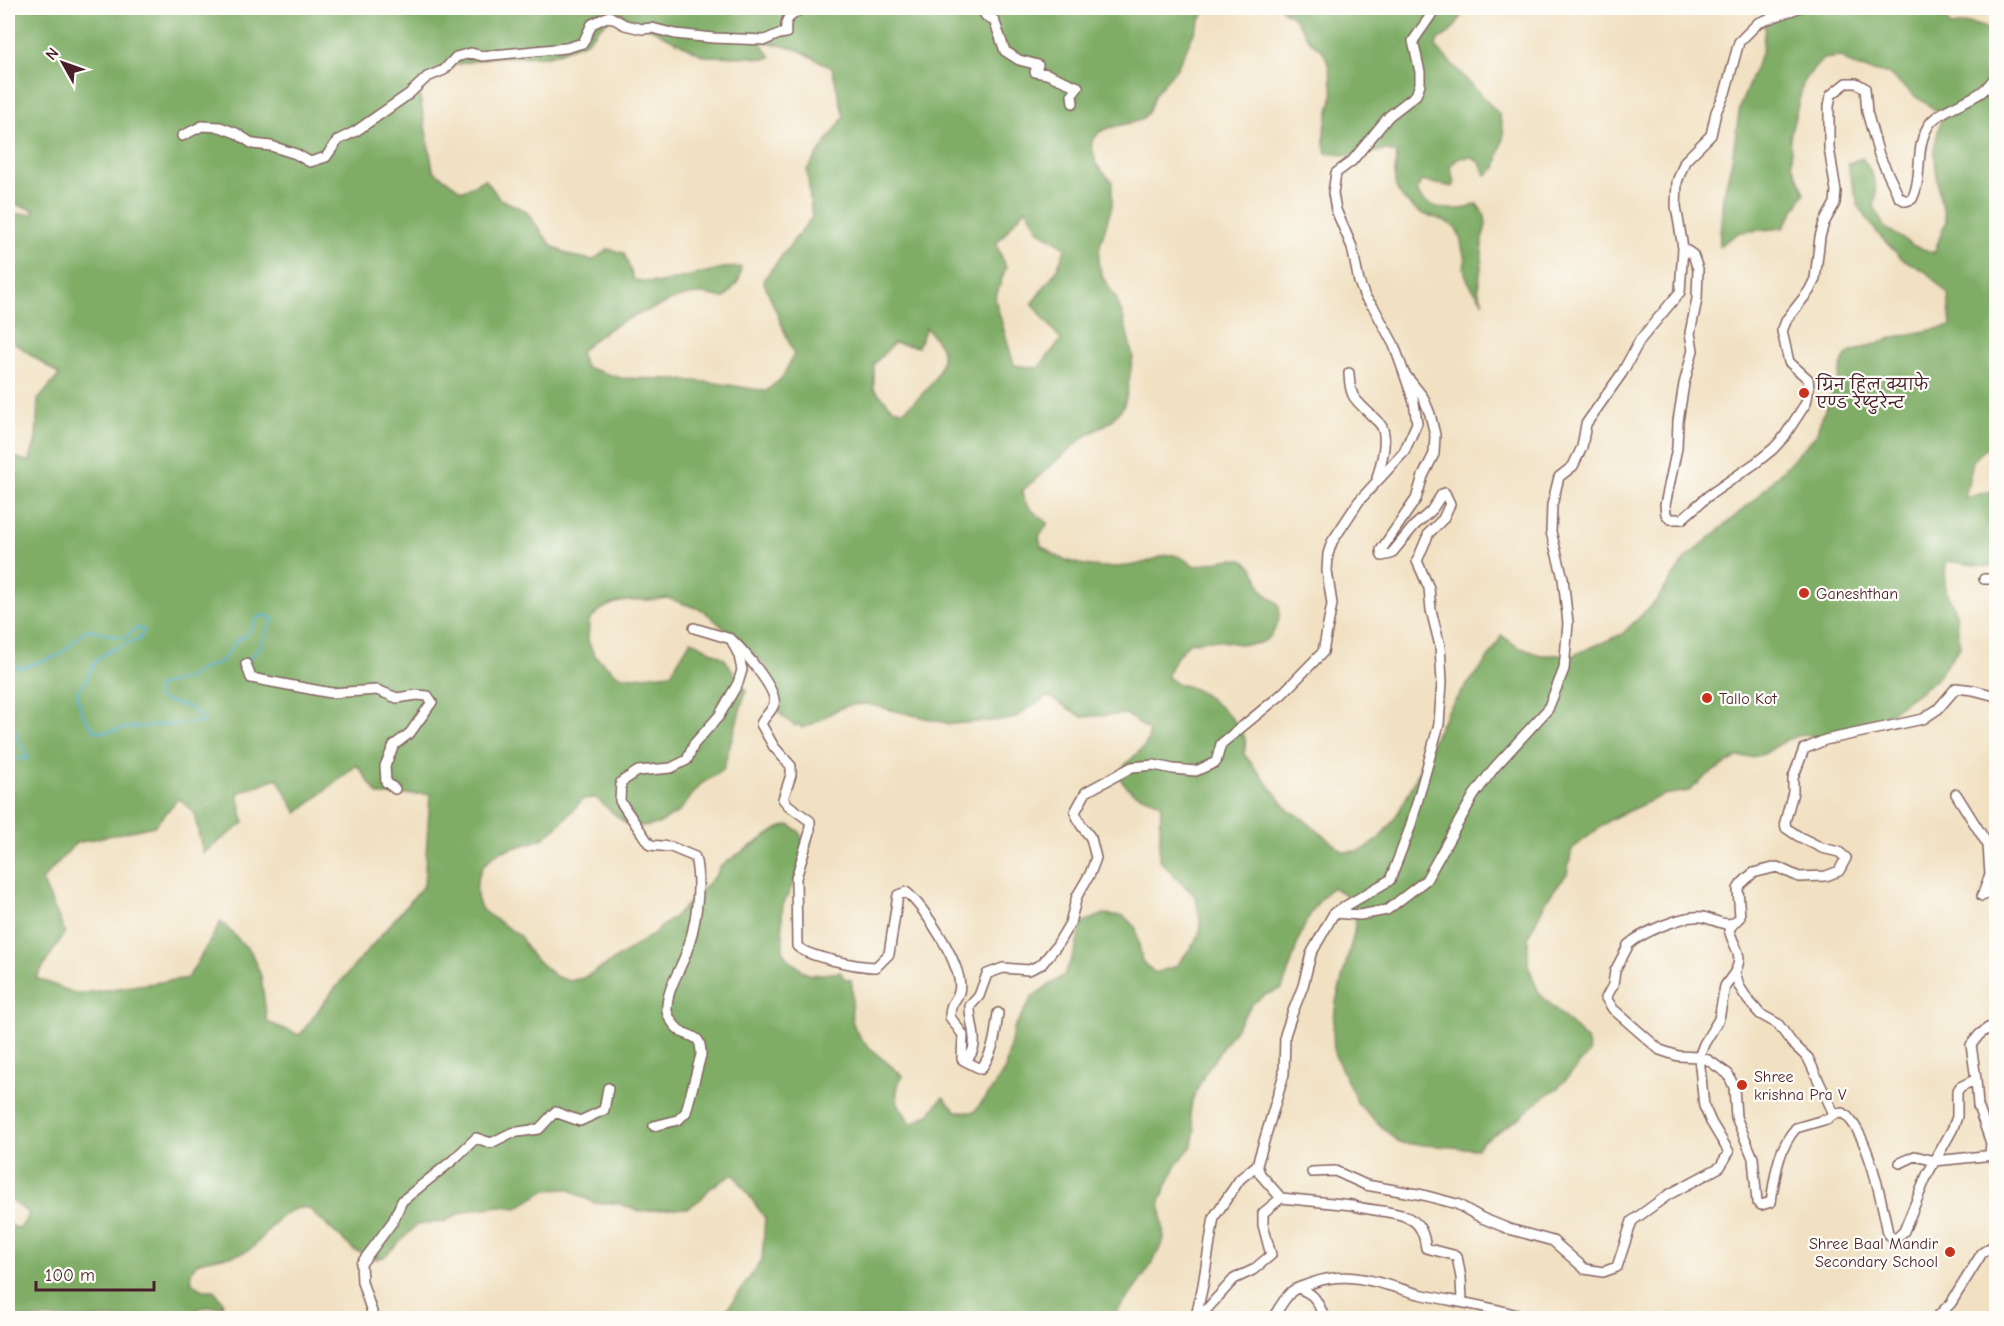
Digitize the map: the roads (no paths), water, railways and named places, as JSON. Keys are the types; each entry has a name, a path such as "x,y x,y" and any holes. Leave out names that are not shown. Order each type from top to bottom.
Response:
{"street":[{"path":"182,136 202,126 220,127 236,133 253,144 271,146 296,154 310,162 326,157 338,140 357,131 409,94 427,77 444,70 456,57 471,52 482,56 566,48 583,43 592,24 609,16 625,25 642,29 652,28 675,34 713,38 765,40 786,33 785,23 790,15 801,8"},
{"path":"981,8 986,16 994,20 1005,51 1019,60 1038,65 1035,72 1047,74 1078,87 1072,95 1073,103"},
{"path":"965,1061 973,1049 975,1039 970,1006 979,996 987,974 1003,968 1029,970 1041,964 1057,945 1070,922 1077,896 1096,858 1091,838 1075,812 1086,792 1132,767 1154,765 1196,771 1216,762 1221,744 1282,694 1323,652 1332,604 1327,571 1328,554 1332,542 1359,501 1404,452 1417,423 1414,402 1394,345 1374,308 1365,297 1359,282 1352,247 1336,210 1333,193 1336,173 1352,162 1389,116 1416,95 1420,84 1420,72 1413,41 1431,15 1429,8"},
{"path":"1334,913 1360,915 1387,910 1426,880 1474,795 1494,768 1548,709 1564,669 1568,623 1563,578 1551,532 1552,505 1559,477 1573,466 1582,447 1586,424 1622,373 1640,340 1676,300 1680,292 1683,248 1676,206 1677,182 1684,161 1711,135 1716,112 1725,93 1739,42 1758,23 1798,8"},
{"path":"1683,248 1693,255 1698,269 1697,299 1690,333 1693,350 1684,384 1678,421 1677,447 1665,505 1666,514 1670,519 1682,519 1708,496 1757,462 1784,437 1806,402 1808,379 1789,362 1782,331 1787,319 1809,291 1815,279 1820,237 1824,223 1835,203 1836,191 1829,148 1831,96 1846,83 1856,83 1864,88 1879,155 1899,197 1906,201 1912,199 1915,192 1918,156 1924,134 1931,122 1983,92 1996,76"},
{"path":"1349,373 1350,390 1353,397 1382,426 1384,438 1381,464 1375,483"},
{"path":"1195,1315 1214,1217 1240,1179 1257,1165 1284,1074 1286,1035 1311,954 1334,913 1390,880 1410,828 1439,724 1442,682 1440,645 1431,610 1429,588 1417,561 1429,533 1443,519 1450,504 1445,493 1391,554 1382,556 1381,550 1416,499 1423,476 1434,454 1435,435 1430,414 1423,397 1404,373"},
{"path":"1984,579 1996,579"},
{"path":"694,628 731,639 743,649 774,693 774,704 761,723 774,747 791,766 791,775 783,799 810,821 810,832 796,878 797,946 802,951 852,966 876,968 889,954 898,895 906,892 919,904 956,967 959,992 952,1001 950,1017 963,1035 962,1059 981,1069 990,1056 994,1044 998,1013"},
{"path":"654,1126 678,1120 686,1112 701,1055 701,1045 696,1037 683,1033 672,1022 666,1010 695,926 698,869 695,857 671,847 650,845 620,801 621,782 638,771 671,768 687,760 694,744 719,716 738,683 742,670 739,656 731,639"},
{"path":"246,664 251,678 266,682 331,693 377,690 397,698 428,696 432,702 410,733 394,745 386,766 386,782 395,789"},
{"path":"1312,1172 1335,1171 1366,1185 1423,1195 1457,1204 1509,1229 1553,1241 1585,1269 1603,1272 1617,1267 1632,1221 1668,1195 1720,1167 1729,1152 1704,1107 1699,1057 1719,1019 1725,986 1740,962 1739,952 1730,929 1740,917 1738,889 1753,873 1777,867 1798,877 1826,876 1839,872 1846,858 1839,852 1822,848 1786,828 1785,822 1793,792 1793,778 1804,749 1825,740 1923,719 1938,709 1956,688 1996,696"},
{"path":"1956,794 1988,845 1990,875 1982,896 1996,890"},
{"path":"1734,923 1719,923 1692,916 1655,928 1635,939 1628,945 1615,971 1613,985 1606,998 1612,1009 1660,1050 1678,1056 1708,1060 1728,1074 1734,1087 1736,1117 1753,1158 1757,1202 1761,1206 1771,1202 1775,1172 1791,1133 1796,1128 1843,1113 1860,1134 1880,1193 1888,1233 1896,1239 1904,1231 1957,1117 1957,1092 1960,1087 1976,1079"},
{"path":"1735,972 1739,986 1748,1000 1760,1014 1778,1024 1792,1043 1808,1058 1834,1114"},
{"path":"1899,1162 1915,1156 1935,1161 1994,1155 1978,1106 1971,1045 1988,1028 1996,1030"},
{"path":"371,1318 372,1312 362,1282 361,1264 393,1221 402,1201 453,1160 476,1138 491,1143 511,1133 539,1130 555,1112 580,1121 604,1110 608,1088"},
{"path":"1257,1165 1260,1174 1281,1198 1352,1205 1361,1209 1384,1211 1410,1218 1420,1227 1426,1248 1457,1256 1461,1270 1462,1301"},
{"path":"1195,1315 1205,1311 1234,1279 1253,1270 1271,1255 1263,1225 1263,1213 1281,1198"},
{"path":"1936,1318 1951,1303 1982,1253 1996,1244"},
{"path":"1273,1318 1290,1294 1298,1288 1326,1278 1342,1276 1370,1279 1420,1294 1462,1301 1526,1318"},
{"path":"1298,1288 1309,1292 1317,1299 1325,1318"}],"waterway":[{"path":"8,664 21,668 60,655 87,629 124,638 137,628 144,630 140,639 117,647 100,657 93,665 85,682 78,689 80,707 88,722 95,731 108,732 125,728 204,722 187,706 156,697 158,686 188,678 222,661 237,640 247,635 257,618 265,615 273,619 261,645 247,662"},
{"path":"8,716 28,759 8,758"}],"place":[{"name":"ग्रिन हिल क्याफे एण्ड रेष्टुरेन्ट","path":"1804,393"},
{"name":"Ganeshthan","path":"1804,593"},
{"name":"Tallo Kot","path":"1707,698"},
{"name":"Shree krishna Pra V","path":"1742,1085"},
{"name":"Shree Baal Mandir Secondary School","path":"1950,1252"}]}
